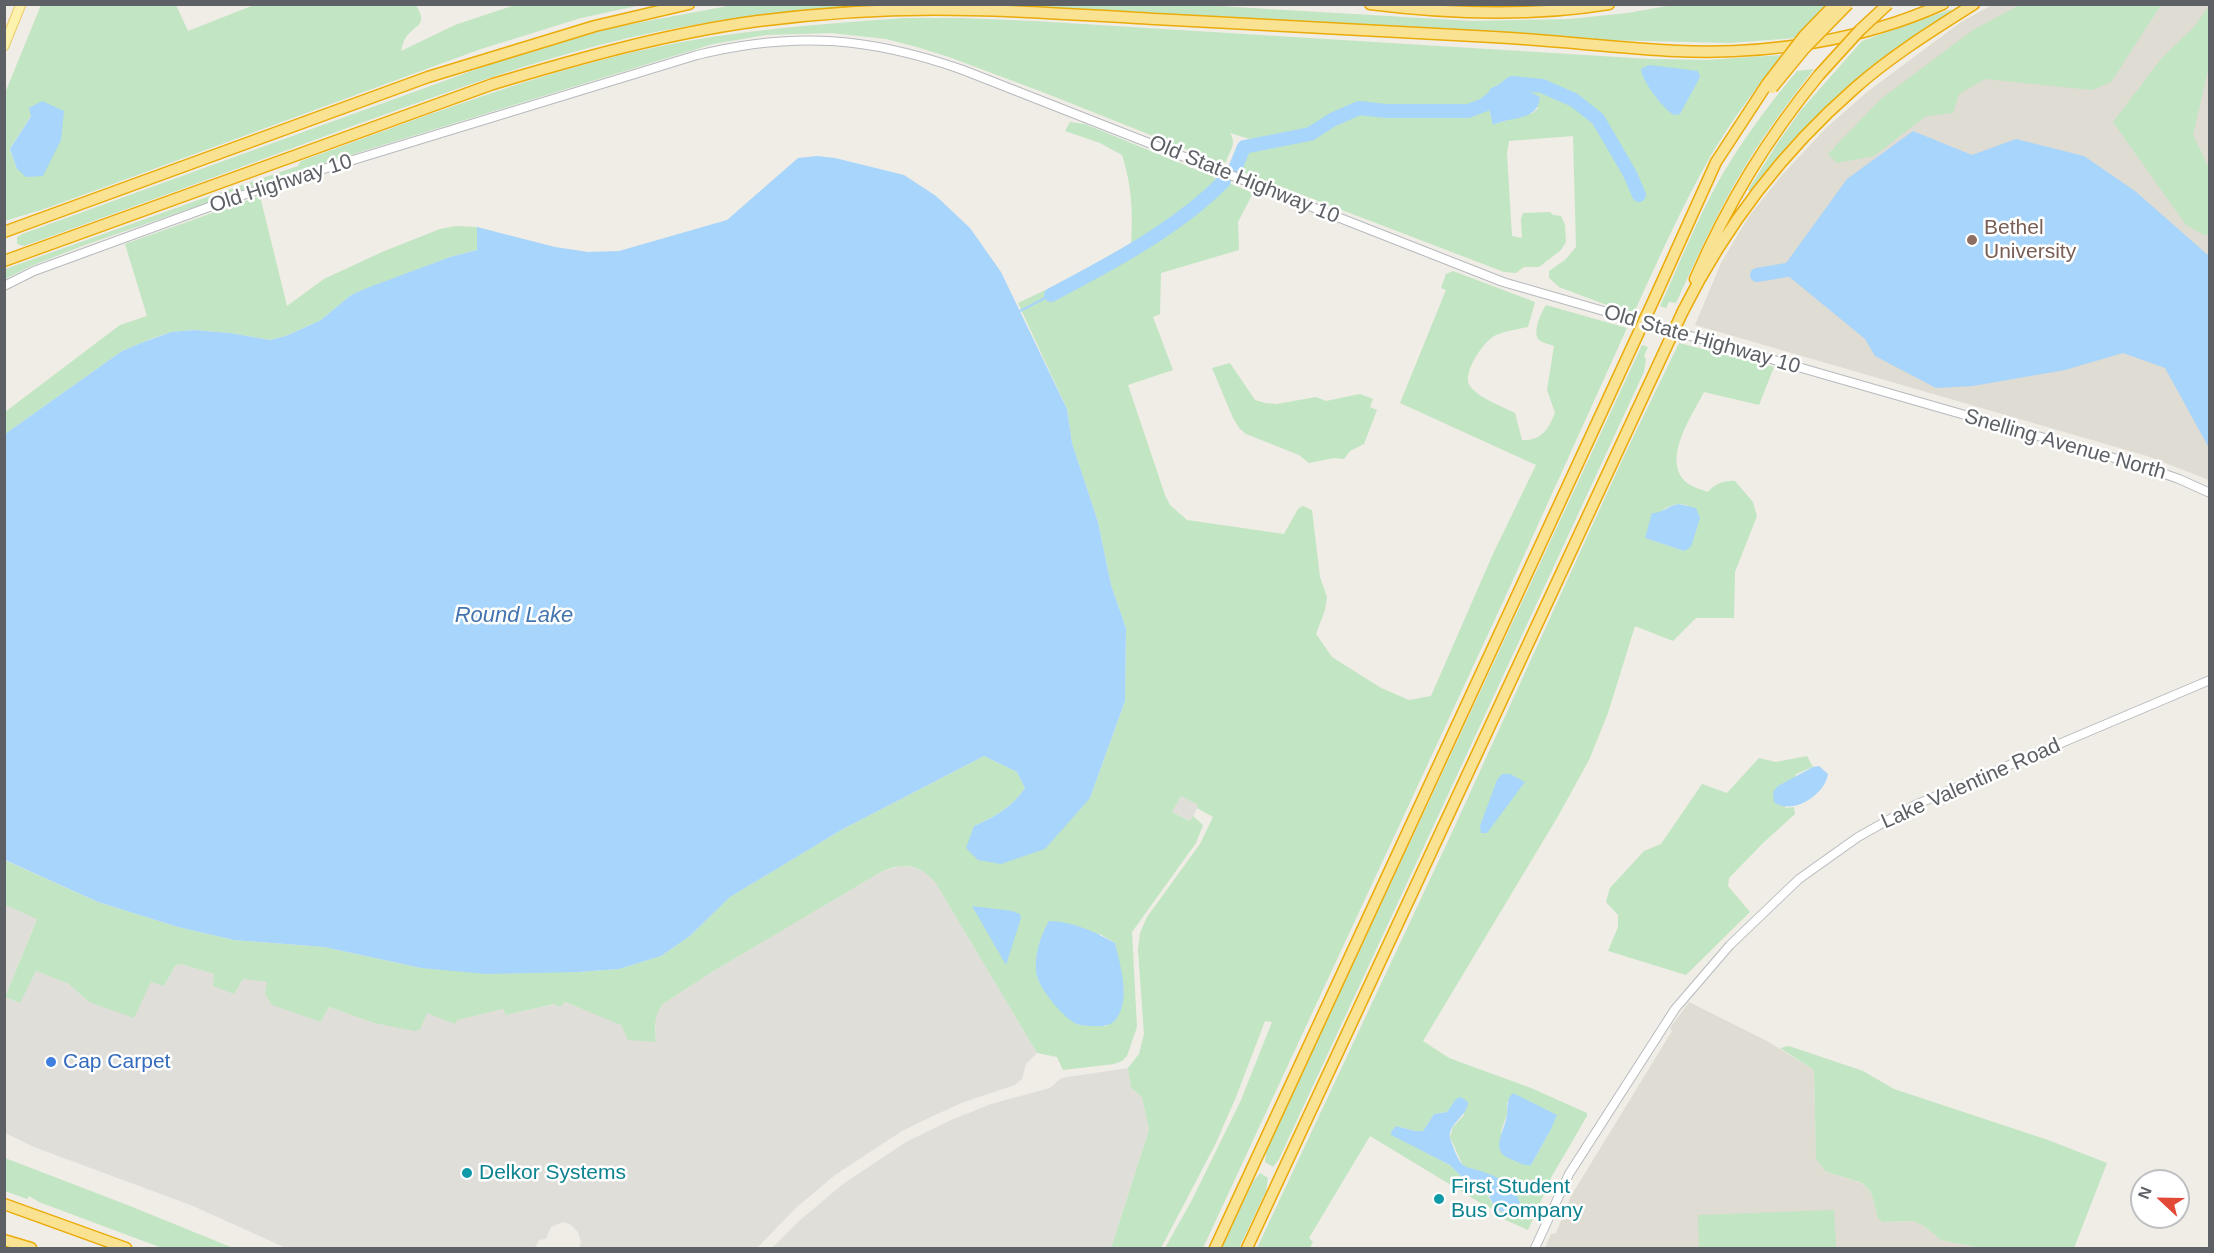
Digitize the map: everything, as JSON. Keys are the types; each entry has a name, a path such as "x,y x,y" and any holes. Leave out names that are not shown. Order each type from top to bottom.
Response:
{"highway":[{"path":"4,232 428,77 595,26 689,4"},
{"path":"1370,4 1434,11 1499,13 1609,4"},
{"path":"1215,1248 1716,162 1804,36 1835,4"},
{"path":"1769,86 1848,4"},
{"path":"1247,1248 1685,307 1707,251 1742,183 1783,121 1819,75 1860,30 1888,4"},
{"path":"4,261 494,84 650,41 758,21 866,11 975,10 1499,37 1645,49 1716,51 1787,46 1845,36 1914,17 1943,4"},
{"path":"1685,307 1743,212 1809,131 1875,71 1974,4"},
{"path":"1210,1248 1246,1181"},
{"path":"4,1196 68,1226"},
{"path":"4,1204 126,1248"},
{"path":"4,1240 31,1248"}],"main road":[{"path":"4,46 21,4"}],"street":[{"name":"Old State Highway 10","path":"563,96 698,55 753,43 811,40 865,44 894,49 963,70 1503,282 1920,403"},
{"name":"Old Highway 10","path":"4,286 34,271 231,199 563,96"},
{"name":"Snelling Avenue North","path":"1920,403 2142,466 2210,493"},
{"name":"Lake Valentine Road","path":"1535,1248 1569,1174 1675,1009 1730,945 1799,879 1858,837 1915,805 2210,680"}],"shaded area":[{"name":"Bethel University","path":"1992,5 2209,5 2209,480 2147,456 1695,325 1721,263 1749,216 1781,176 1826,128 1867,92 1961,22"},
{"path":"1181,796 1199,805 1191,821 1172,812"},
{"path":"901,866 926,872 935,882 1037,1053 1026,1064 1022,1079 1015,1085 964,1102 902,1131 835,1175 797,1207 757,1248 579,1248 581,1242 578,1232 570,1224 563,1222 551,1227 546,1239 539,1240 535,1248 286,1248 193,1206 34,1147 5,1133 4,905 37,918 5,997 19,1003 36,971 69,984 89,1002 151,981 164,986 175,966 181,964 214,974 234,993 243,979 267,982 321,1022 329,1007 374,1023 420,1030 427,1012 456,1020 503,1009 506,1015 564,1002 616,1022 625,1031 656,1042 655,1019 663,1004 712,972 881,872"},
{"path":"1689,1002 1767,1041 1814,1070 1816,1159 1825,1171 1861,1183 1871,1192 1878,1218 1882,1222 1913,1221 1924,1226 1941,1240 1980,1248 1545,1248 1551,1234 1556,1233 1571,1196 1672,1031 1670,1028"},
{"path":"1128,1068 1131,1088 1142,1097 1149,1130 1111,1248 772,1248 799,1221 843,1184 906,1142 991,1104 1050,1088 1061,1078"}],"green space":[{"path":"2021,4 2161,5 2111,82 2092,90 1985,79 1959,94 1953,113 1926,116 1874,156 1837,163 1828,154 1881,99 1973,30"},
{"path":"41,5 176,5 188,31 254,5 416,5 421,21 406,37 401,51 455,25 515,5 641,5 581,18 481,49 50,207 5,221 5,93","holes":["31,115 17,169 10,149"]},
{"path":"733,5 879,5 784,12 721,20 659,31 554,57 339,131 24,246 17,244 17,237 22,234 535,48 616,27"},
{"path":"1000,5 1201,5 1472,21 1569,19 1673,5 1826,5 1796,38 1730,43 1603,40"},
{"path":"2209,6 2209,66 2193,135 2209,168 2209,232 2206,236 2186,225 2113,122 2161,59 2194,27"},
{"path":"1952,9 1939,21 1877,63 1842,92 1794,140 1751,192 1748,190 1802,109 1862,41"},
{"path":"905,18 1034,21 1650,59 1706,60 1782,55 1744,105 1710,157 1679,215 1633,315 1559,287 1549,278 1549,271 1565,260 1576,247 1573,136 1509,141 1507,153 1512,236 1522,238 1523,213 1550,212 1561,216 1565,225 1566,242 1561,250 1539,267 1524,267 1516,273 1504,272 1232,168 1236,155 1249,149 1250,139 1230,133 1233,140 1232,147 1226,162 1221,163 949,57 886,39 831,33 766,35 713,44 298,171 85,245 5,279 5,269 298,166 301,161 431,114 562,71 652,48 715,37 778,28","holes":["1508,81 1538,108 1533,113 1494,124 1490,112 1491,88"]},
{"path":"1814,69 1771,127 1737,180 1709,232 1676,303 1669,302 1666,308 1660,306 1701,214 1735,154 1797,71"},
{"path":"1070,122 1085,124 1253,193 1238,222 1239,250 1161,273 1160,314 1153,317 1173,370 1128,385 1165,495 1170,505 1187,520 1284,534 1298,509 1303,506 1312,510 1320,577 1327,597 1316,634 1332,657 1381,688 1409,700 1431,696 1493,554 1536,465 1400,403 1446,290 1441,288 1446,274 1453,271 1535,302 1528,327 1496,335 1480,350 1471,366 1468,381 1478,394 1515,413 1522,440 1534,439 1543,433 1550,425 1555,413 1547,390 1554,346 1540,341 1536,333 1546,305 1627,328 1503,602 1203,1248 1165,1248 1192,1200 1241,1100 1272,1022 1265,1021 1215,1145 1161,1248 1111,1248 1149,1130 1142,1097 1131,1088 1128,1068 1139,1054 1144,1034 1138,950 1140,933 1147,917 1200,844 1213,817 1197,808 1198,805 1181,796 1172,812 1190,821 1193,816 1203,825 1196,843 1132,932 1137,1027 1127,1056 1114,1064 1063,1070 1057,1057 1037,1053 935,882 923,871 910,866 896,867 881,872 712,972 663,1004 656,1018 656,1042 628,1040 621,1025 565,1002 560,1007 554,1004 506,1015 503,1009 457,1020 455,1024 427,1013 420,1030 415,1031 374,1023 329,1007 321,1022 272,1005 265,994 267,982 243,979 234,994 213,986 214,974 181,964 175,966 164,986 151,982 134,1018 89,1002 69,984 36,971 20,1003 5,997 37,919 5,905 4,860 98,902 178,927 234,940 324,947 421,968 579,972 619,969 661,956 690,936 730,897 843,829 984,756 1017,772 1025,788 1002,811 974,826 1090,798 1125,701 1126,628 1111,585 1098,522 1072,443 1067,409 1018,303 1111,259 1131,245 1132,211 1130,188 1122,155 1100,143 1065,131","holes":["1100,934 1115,943 1121,978 1106,1026 1077,1024 1066,1016 1038,980"]},
{"path":"260,196 287,306 324,279 382,252 440,229 456,226 477,227 477,250 450,257 351,295 321,320 286,336 270,340 194,330 171,332 153,338 122,351 5,434 5,412 120,325 147,316 125,244"},
{"path":"1679,343 1774,367 1759,405 1704,392 1678,447 1678,469 1688,484 1708,492 1720,483 1735,481 1753,502 1757,516 1735,572 1734,618 1696,618 1673,641 1635,626 1608,713 1589,760 1557,818 1423,1041 1449,1058 1531,1088 1587,1113 1587,1116 1552,1176 1528,1230 1501,1218 1486,1204 1484,1205 1370,1136 1309,1238 1313,1242 1310,1248 1257,1248 1448,841 1625,454","holes":["1678,504 1687,505 1684,551 1646,538 1661,512","1507,1101 1550,1131 1531,1165 1519,1162 1508,1149 1501,1131 1507,1114","1451,1109 1465,1114 1453,1127 1450,1137 1462,1164 1506,1214 1493,1205 1487,1194 1463,1178 1450,1165 1408,1143 1396,1126 1423,1131 1434,1114"]},
{"path":"1642,345 1648,347 1644,356 1646,359 1644,372 1279,1159 1273,1167 1265,1162 1267,1149"},
{"path":"1230,363 1255,400 1265,403 1277,404 1316,397 1326,401 1360,394 1373,399 1370,407 1377,410 1364,444 1350,451 1344,459 1334,458 1309,463 1299,455 1246,434 1233,418 1212,368"},
{"path":"1807,756 1813,767 1796,774 1785,808 1794,807 1795,814 1729,878 1728,886 1750,912 1686,975 1608,951 1618,927 1618,915 1606,902 1610,888 1644,851 1661,844 1702,784 1727,793 1759,758 1776,762"},
{"path":"1789,1046 1863,1071 1894,1089 2048,1140 2107,1163 2074,1248 1980,1248 1941,1240 1924,1226 1913,1221 1882,1222 1878,1218 1871,1192 1862,1183 1825,1171 1816,1159 1814,1070 1780,1048"},
{"path":"5,1158 233,1248 162,1248 39,1202 29,1196 27,1199 5,1191"},
{"path":"1260,1173 1268,1178 1266,1191 1239,1248 1221,1248 1253,1182"},
{"path":"1834,1210 1836,1248 1699,1248 1698,1215"}],"water":[{"path":"1649,65 1698,71 1700,77 1680,114 1674,115 1670,112 1649,87 1641,69"},
{"path":"1508,81 1540,97 1538,105 1529,114 1493,125 1490,112 1483,102 1491,88"},
{"path":"42,101 64,111 61,140 43,176 26,177 17,169 10,149 31,116 29,108"},
{"path":"1913,131 1972,155 2016,139 2084,156 2135,191 2209,256 2209,448 2165,368 2123,353 2065,370 1973,386 1936,388 1875,356 1865,339 1781,270 1847,179"},
{"name":"Round Lake","path":"817,156 835,158 904,175 936,196 970,228 1001,272 1067,409 1072,443 1098,522 1111,585 1126,628 1125,701 1090,798 1045,849 1001,864 978,860 966,848 974,826 1002,811 1025,788 1017,772 984,756 843,829 730,897 690,936 661,956 619,969 486,974 421,968 324,947 234,940 178,927 98,902 5,860 5,434 122,351 171,332 194,330 270,340 286,336 321,320 351,295 450,257 477,250 477,227 555,247 588,252 619,251 727,220 798,158"},
{"path":"1679,504 1696,508 1700,518 1691,547 1684,551 1645,538 1652,513"},
{"path":"1819,766 1828,774 1826,782 1814,796 1798,805 1781,806 1774,802 1773,792 1778,786"},
{"path":"1502,774 1510,774 1525,782 1487,833 1481,833 1480,826 1497,780"},
{"path":"972,906 1020,914 1021,918 1006,965"},
{"path":"1049,921 1083,928 1115,943 1124,992 1123,1002 1115,1021 1100,1026 1077,1024 1060,1011 1044,990 1036,972 1036,957"},
{"path":"1513,1093 1557,1115 1531,1165 1505,1157 1499,1147 1507,1115 1508,1100"},
{"path":"1461,1097 1468,1102 1467,1107 1450,1133 1459,1161 1467,1167 1502,1180 1513,1190 1520,1203 1511,1214 1496,1210 1489,1196 1463,1178 1450,1165 1391,1135 1396,1126 1423,1131 1434,1114 1447,1112 1456,1099"}],"waterway":[{"path":"1235,169 1244,147 1310,134 1332,120 1359,108 1386,111 1468,111 1484,105 1512,83 1542,86 1574,100 1598,119 1630,174 1639,195"},
{"path":"1051,295 1120,258 1165,230 1224,181"},
{"path":"1757,275 1799,268"},
{"path":"1020,311 1051,295"}],"place":[{"name":"Bethel University","path":"1972,240"},
{"name":"Cap Carpet","path":"51,1062"},
{"name":"Delkor Systems","path":"467,1173"},
{"name":"First Student Bus Company","path":"1439,1199"}]}
